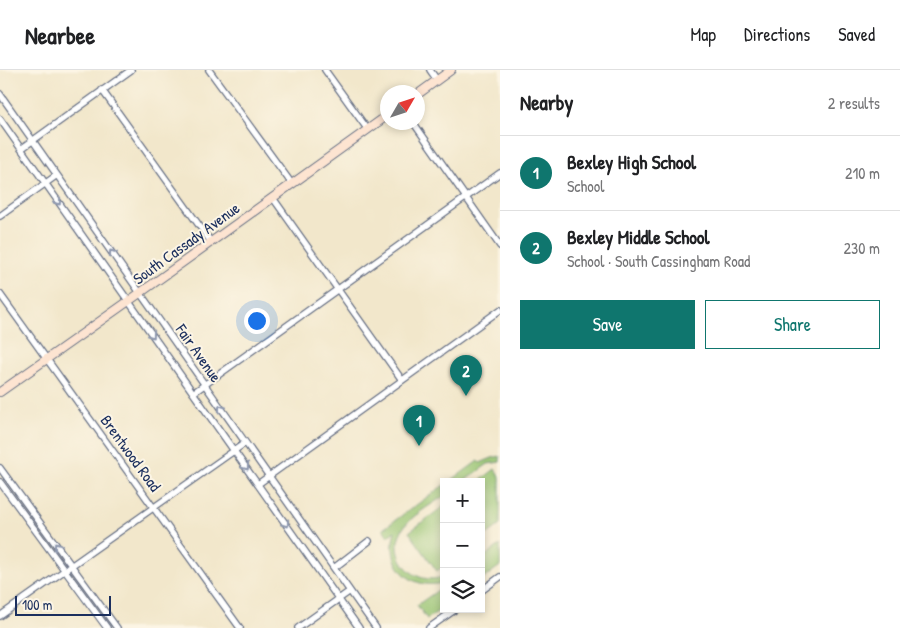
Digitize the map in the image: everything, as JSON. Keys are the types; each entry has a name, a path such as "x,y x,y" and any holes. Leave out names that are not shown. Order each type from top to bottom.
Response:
{"street":[{"path":"21,149 130,70"},
{"path":"209,70 292,184"},
{"path":"325,70 368,130"},
{"path":"430,70 437,80"},
{"path":"425,89 451,70"},
{"path":"102,90 211,242"},
{"name":"Fair Avenue","path":"0,94 376,628"},
{"name":"Fair Avenue","path":"0,119 359,628"},
{"name":"South Cassady Avenue","path":"0,392 380,121"},
{"path":"418,130 500,246"},
{"path":"193,393 500,173"},
{"path":"0,216 57,175"},
{"path":"273,198 402,380"},
{"name":"Brentwood Road","path":"0,294 240,628"},
{"path":"258,484 500,310"},
{"path":"0,616 246,442"},
{"path":"0,468 117,628"},
{"path":"0,482 107,628"},
{"path":"334,568 369,541"},
{"path":"485,588 500,577"},
{"path":"298,628 350,591"},
{"path":"429,628 450,613"}],"green space":[{"path":"500,456 500,462 488,464 469,478 455,478 478,461 480,463"},
{"path":"495,469 500,477 500,525 485,536 485,478 483,478"},
{"path":"440,488 440,499 405,525 398,540 398,550 401,560 414,574 424,578 440,577 440,583 420,583 410,579 402,572 394,554 395,531 388,536 383,529"},
{"path":"440,509 440,569 437,571 409,532"},
{"path":"500,545 500,566 485,577 485,568 485,556"},
{"path":"440,589 440,610 427,619 417,605"}],"place":[{"name":"Bexley Middle School","path":"466,396"},
{"name":"Bexley High School","path":"419,446"}]}
